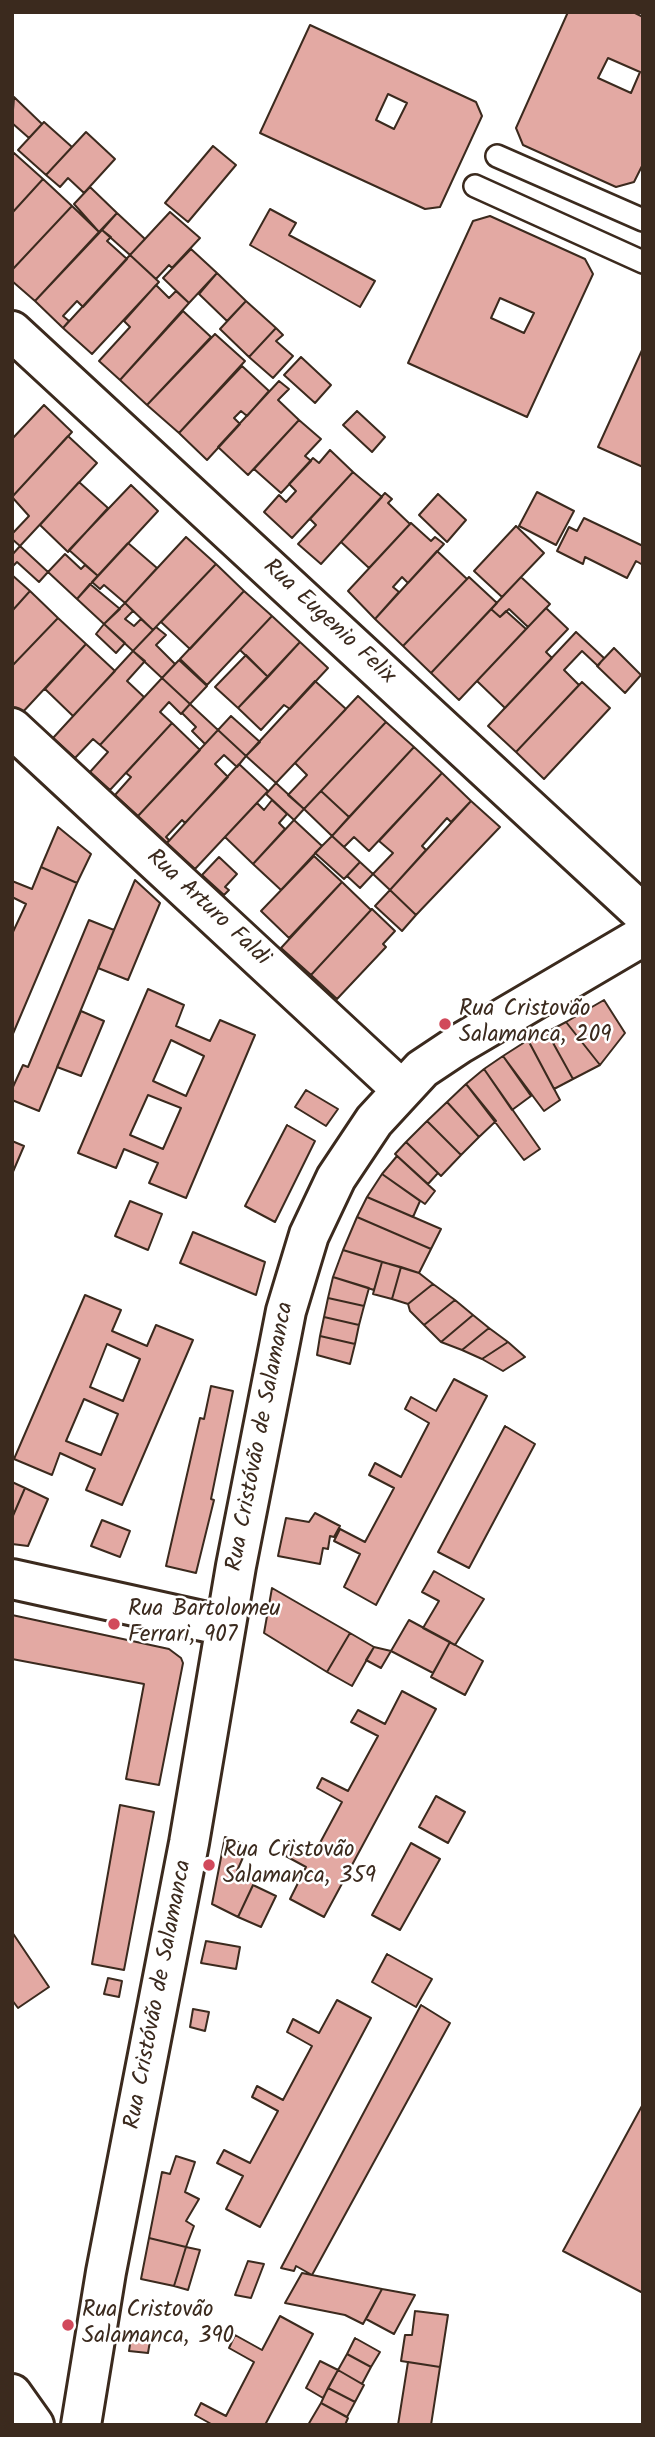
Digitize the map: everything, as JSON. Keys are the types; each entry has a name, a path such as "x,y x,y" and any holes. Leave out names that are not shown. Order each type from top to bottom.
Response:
{"street":[{"name":"Rua Eugenio Felix","path":"12,331 643,914"},
{"name":"Rua Arturo Faldi","path":"12,728 402,1090"},
{"name":"Rua Cristóvão de Salamanca","path":"80,2425 106,2272 189,1843 225,1626 285,1311 309,1235 336,1178 374,1121 422,1069 461,1043 643,936"},
{"path":"12,1579 225,1626"},
{"path":"12,2394 34,2425"}],"lane":[{"path":"497,156 643,220"},
{"path":"475,186 642,259"}],"building":[{"path":"568,12 633,12 643,17 643,164 634,182 616,187 523,145 516,128","holes":["608,58 640,72 631,93 598,78"]},
{"path":"310,25 476,102 482,116 440,207 425,209 260,133","holes":["388,94 407,103 394,129 376,120"]},
{"path":"14,97 42,124 29,138 12,123"},
{"path":"44,122 72,147 46,175 18,150"},
{"path":"86,132 115,159 84,193 68,178 60,187 46,175"},
{"path":"213,146 236,165 188,222 165,203"},
{"path":"14,153 43,179 12,213 12,156"},
{"path":"43,179 72,206 12,270 12,213"},
{"path":"90,187 117,213 99,232 74,204"},
{"path":"72,206 99,232 35,301 12,281 12,270"},
{"path":"270,209 296,223 289,235 375,281 360,307 250,245"},
{"path":"170,212 200,238 172,268 169,265 156,279 130,255"},
{"path":"117,213 145,239 130,255 102,230"},
{"path":"490,216 585,259 593,274 527,417 408,363 473,221","holes":["500,298 534,313 524,333 491,318"]},
{"path":"102,230 111,237 107,241 127,259 83,307 77,301 63,316 69,321 63,328 35,301"},
{"path":"191,249 217,273 189,303 163,278"},
{"path":"130,255 159,282 92,354 63,328"},
{"path":"217,273 246,301 227,321 199,294"},
{"path":"156,285 169,298 176,291 189,303 120,380 99,361 130,327 124,321"},
{"path":"246,301 276,328 249,357 220,329"},
{"path":"183,311 211,337 147,405 120,380"},
{"path":"276,328 283,335 276,341 293,356 273,378 249,357"},
{"path":"215,334 245,361 179,433 147,405"},
{"path":"643,348 643,467 598,447"},
{"path":"301,357 331,385 315,403 284,375"},
{"path":"242,366 269,391 247,416 241,411 234,418 240,424 207,460 179,433"},
{"path":"279,381 289,389 278,400 299,420 248,475 218,447"},
{"path":"44,405 72,432 12,497 12,439"},
{"path":"357,411 385,437 372,452 343,425"},
{"path":"299,420 321,439 305,456 311,461 281,493 254,469"},
{"path":"68,436 97,463 20,546 12,539 12,534 29,516 12,497"},
{"path":"330,450 353,472 292,538 264,512 279,495 286,502 296,491 289,484 313,458 319,463"},
{"path":"353,472 382,497 321,564 298,544 316,525 310,519"},
{"path":"79,482 108,508 68,552 40,525"},
{"path":"131,485 158,511 98,576 69,550"},
{"path":"537,492 574,511 556,545 519,526"},
{"path":"385,493 392,499 388,503 410,524 369,568 341,542"},
{"path":"438,494 466,520 447,542 419,515"},
{"path":"584,518 643,546 643,565 636,561 627,578 585,557 583,564 557,551 569,527 577,531"},
{"path":"411,523 431,541 435,537 444,544 408,583 402,577 393,587 399,592 375,619 348,591"},
{"path":"516,526 544,553 502,597 474,571"},
{"path":"186,537 216,564 153,630 125,603"},
{"path":"128,543 157,568 125,603 104,585 100,589 92,582"},
{"path":"20,546 48,572 39,582 17,562 12,567 12,555"},
{"path":"437,551 467,579 403,646 375,619"},
{"path":"65,554 81,569 85,565 98,576 77,599 48,572"},
{"path":"216,564 244,591 190,649 161,622"},
{"path":"12,575 30,591 12,611"},
{"path":"469,577 497,603 431,673 403,646"},
{"path":"521,577 550,604 528,627 509,609 500,617 491,609"},
{"path":"90,584 120,609 104,624 77,599"},
{"path":"30,591 58,618 12,666 12,611"},
{"path":"244,591 272,616 207,685 180,659"},
{"path":"125,603 133,611 125,619 134,626 141,619 153,630 133,651 104,624"},
{"path":"546,608 568,629 546,652 552,658 505,708 477,681"},
{"path":"491,609 500,617 506,611 526,629 459,700 431,673"},
{"path":"272,616 300,642 268,677 240,650"},
{"path":"58,618 86,644 21,714 12,706 12,666"},
{"path":"104,624 125,643 116,653 96,634"},
{"path":"156,627 166,635 156,645 175,664 162,678 133,651"},
{"path":"576,632 604,658 598,666 582,651 564,670 579,685 516,752 488,726"},
{"path":"300,642 328,668 290,709 284,705 261,730 238,708"},
{"path":"86,644 115,671 73,716 45,689"},
{"path":"614,648 641,675 625,693 597,666"},
{"path":"133,651 145,661 127,681 144,697 100,745 93,739 75,758 53,738"},
{"path":"246,655 268,677 238,708 215,687"},
{"path":"179,660 207,686 190,704 162,678"},
{"path":"162,678 190,704 181,714 169,702 160,712 172,723 110,790 90,772 108,752 100,745"},
{"path":"315,681 346,709 276,783 246,756"},
{"path":"582,682 610,708 544,779 516,752"},
{"path":"358,696 386,722 304,809 288,795 307,775 295,763"},
{"path":"190,704 218,730 205,744 192,731 196,727 182,713"},
{"path":"231,716 260,742 246,756 218,730"},
{"path":"386,722 414,747 349,817 321,791"},
{"path":"172,723 200,750 138,816 115,795 131,777 126,773"},
{"path":"218,730 246,756 237,767 224,755 215,764 228,777 185,823 182,820 166,837 169,840 167,843 138,816"},
{"path":"414,747 442,773 369,851 354,837 344,847 332,836"},
{"path":"239,764 268,791 195,869 167,843"},
{"path":"442,773 471,801 451,822 447,818 422,846 426,850 390,890 373,874 393,853 379,841"},
{"path":"276,783 304,809 294,820 266,794"},
{"path":"321,791 349,817 332,836 304,809"},
{"path":"272,800 287,814 279,823 285,829 253,864 225,837 257,803 264,810"},
{"path":"471,801 500,827 416,915 390,890"},
{"path":"294,820 322,846 281,890 253,864"},
{"path":"58,827 91,854 77,883 41,867"},
{"path":"332,836 360,862 344,879 315,853"},
{"path":"314,856 342,882 289,938 261,911"},
{"path":"219,857 237,874 225,887 229,890 224,895 202,875"},
{"path":"360,862 373,874 360,888 347,876"},
{"path":"41,867 77,883 12,1036 12,934 26,904 12,897 12,881 32,889"},
{"path":"135,880 160,903 128,980 98,968"},
{"path":"342,882 371,910 311,975 281,948"},
{"path":"390,890 416,915 402,931 375,906"},
{"path":"372,909 395,931 383,944 386,947 337,999 311,975"},
{"path":"89,920 114,930 39,1111 12,1100 12,1089 23,1065 28,1067"},
{"path":"148,989 184,1005 176,1026 210,1041 220,1020 255,1035 186,1198 149,1183 158,1163 124,1149 116,1168 78,1153","holes":["171,1040 204,1056 186,1096 153,1081","148,1095 181,1108 163,1149 130,1135"]},
{"path":"604,1000 625,1033 600,1065 566,1022"},
{"path":"81,1011 104,1021 81,1076 57,1067"},
{"path":"566,1022 600,1065 573,1079 547,1032"},
{"path":"547,1032 573,1079 554,1089 529,1042"},
{"path":"528,1040 560,1100 544,1111 503,1056"},
{"path":"503,1056 531,1096 512,1110 484,1069"},
{"path":"484,1069 540,1149 524,1160 466,1084"},
{"path":"466,1084 496,1121 479,1137 447,1102"},
{"path":"306,1090 338,1109 326,1126 295,1107"},
{"path":"447,1102 479,1137 461,1155 427,1121"},
{"path":"427,1121 461,1155 441,1176 406,1142"},
{"path":"287,1125 315,1141 275,1222 245,1206"},
{"path":"12,1141 24,1146 12,1174"},
{"path":"406,1142 438,1173 428,1184 395,1154"},
{"path":"397,1156 435,1191 425,1204 382,1174"},
{"path":"382,1174 420,1201 413,1217 367,1197"},
{"path":"367,1197 441,1229 431,1249 357,1217"},
{"path":"130,1201 162,1214 148,1250 115,1236"},
{"path":"357,1217 431,1249 419,1273 343,1250"},
{"path":"193,1232 265,1262 256,1295 180,1263"},
{"path":"343,1250 382,1262 374,1290 333,1277"},
{"path":"382,1262 401,1267 392,1299 373,1294"},
{"path":"401,1267 419,1273 433,1284 408,1304 392,1299"},
{"path":"333,1277 369,1288 364,1306 328,1298"},
{"path":"433,1284 455,1300 424,1325 410,1311 408,1304"},
{"path":"85,1295 121,1310 112,1331 147,1346 156,1325 193,1340 122,1505 86,1490 95,1469 60,1453 52,1475 14,1459","holes":["107,1344 140,1359 123,1401 90,1387","84,1399 118,1414 101,1455 66,1441"]},
{"path":"328,1298 364,1306 359,1325 324,1317"},
{"path":"455,1300 473,1315 441,1342 424,1325"},
{"path":"473,1315 489,1328 462,1350 441,1342"},
{"path":"324,1317 359,1325 355,1344 320,1336"},
{"path":"489,1328 508,1342 482,1359 462,1350"},
{"path":"320,1336 355,1344 350,1364 317,1355"},
{"path":"508,1342 525,1357 503,1371 482,1359"},
{"path":"454,1379 487,1396 376,1605 344,1587 360,1554 334,1541 340,1529 365,1542 394,1488 369,1475 375,1463 401,1477 429,1423 405,1409 411,1397 436,1411"},
{"path":"211,1386 233,1391 211,1499 214,1500 196,1573 166,1566 200,1418 204,1419"},
{"path":"505,1426 535,1444 469,1568 438,1552"},
{"path":"12,1482 25,1488 12,1518"},
{"path":"25,1488 48,1499 28,1546 12,1544 12,1518"},
{"path":"315,1513 340,1526 334,1537 330,1536 328,1549 323,1548 320,1564 278,1556 286,1518 309,1522"},
{"path":"102,1520 130,1531 120,1557 91,1546"},
{"path":"434,1571 484,1599 455,1645 423,1628 439,1601 422,1592"},
{"path":"272,1588 350,1633 327,1672 264,1633"},
{"path":"12,1615 169,1649 181,1658 183,1663 159,1785 126,1779 144,1684 12,1659"},
{"path":"409,1620 450,1642 433,1673 391,1651"},
{"path":"350,1633 374,1647 352,1686 327,1672"},
{"path":"450,1642 483,1661 465,1695 431,1677"},
{"path":"374,1647 391,1651 381,1668 366,1660"},
{"path":"402,1691 436,1709 324,1917 290,1899 306,1867 282,1854 289,1841 314,1854 342,1802 317,1788 322,1778 348,1791 378,1736 351,1722 358,1710 385,1724"},
{"path":"436,1796 465,1812 448,1843 419,1827"},
{"path":"120,1805 154,1812 124,1970 92,1964"},
{"path":"225,1837 248,1846 237,1871 255,1881 238,1917 212,1904"},
{"path":"411,1843 440,1859 400,1930 372,1915"},
{"path":"253,1885 276,1896 261,1927 238,1917"},
{"path":"12,1932 49,1987 18,2008 12,2000"},
{"path":"206,1941 240,1947 236,1969 201,1963"},
{"path":"387,1954 432,1979 416,2007 372,1982"},
{"path":"108,1978 122,1981 119,1997 104,1994"},
{"path":"337,2000 371,2018 260,2227 226,2209 243,2176 217,2163 224,2150 250,2163 278,2111 252,2097 257,2086 283,2100 312,2046 287,2032 293,2019 319,2033"},
{"path":"421,2005 450,2023 312,2275 296,2266 294,2271 281,2268"},
{"path":"193,2009 209,2012 205,2031 190,2027"},
{"path":"643,2104 643,2293 563,2251"},
{"path":"176,2156 195,2162 185,2192 199,2199 186,2221 194,2226 186,2247 149,2238 162,2172 170,2174"},
{"path":"149,2238 186,2247 174,2286 141,2279"},
{"path":"186,2247 200,2250 188,2290 174,2286"},
{"path":"248,2261 264,2264 251,2298 235,2295"},
{"path":"302,2273 382,2289 363,2324 345,2315 285,2303"},
{"path":"382,2289 415,2295 394,2334 366,2319"},
{"path":"415,2311 448,2315 440,2367 401,2361 405,2335 412,2335"},
{"path":"280,2316 313,2334 265,2425 213,2425 195,2415 201,2403 226,2416 254,2362 229,2348 235,2335 262,2350"},
{"path":"132,2332 151,2335 148,2353 129,2351"},
{"path":"355,2338 380,2352 371,2367 347,2354"},
{"path":"347,2354 371,2367 362,2384 338,2370"},
{"path":"320,2361 338,2370 323,2398 306,2388"},
{"path":"408,2362 440,2367 431,2425 398,2425"},
{"path":"338,2370 364,2385 355,2402 328,2388"},
{"path":"328,2388 355,2402 347,2417 321,2403"},
{"path":"321,2403 348,2418 345,2425 308,2425"}],"place":[{"name":"Rua Cristovão Salamanca, 209","path":"445,1024"},
{"name":"Rua Bartolomeu Ferrari, 907","path":"114,1624"},
{"name":"Rua Cristovão Salamanca, 359","path":"209,1865"},
{"name":"Rua Cristovão Salamanca, 390","path":"68,2325"}]}
